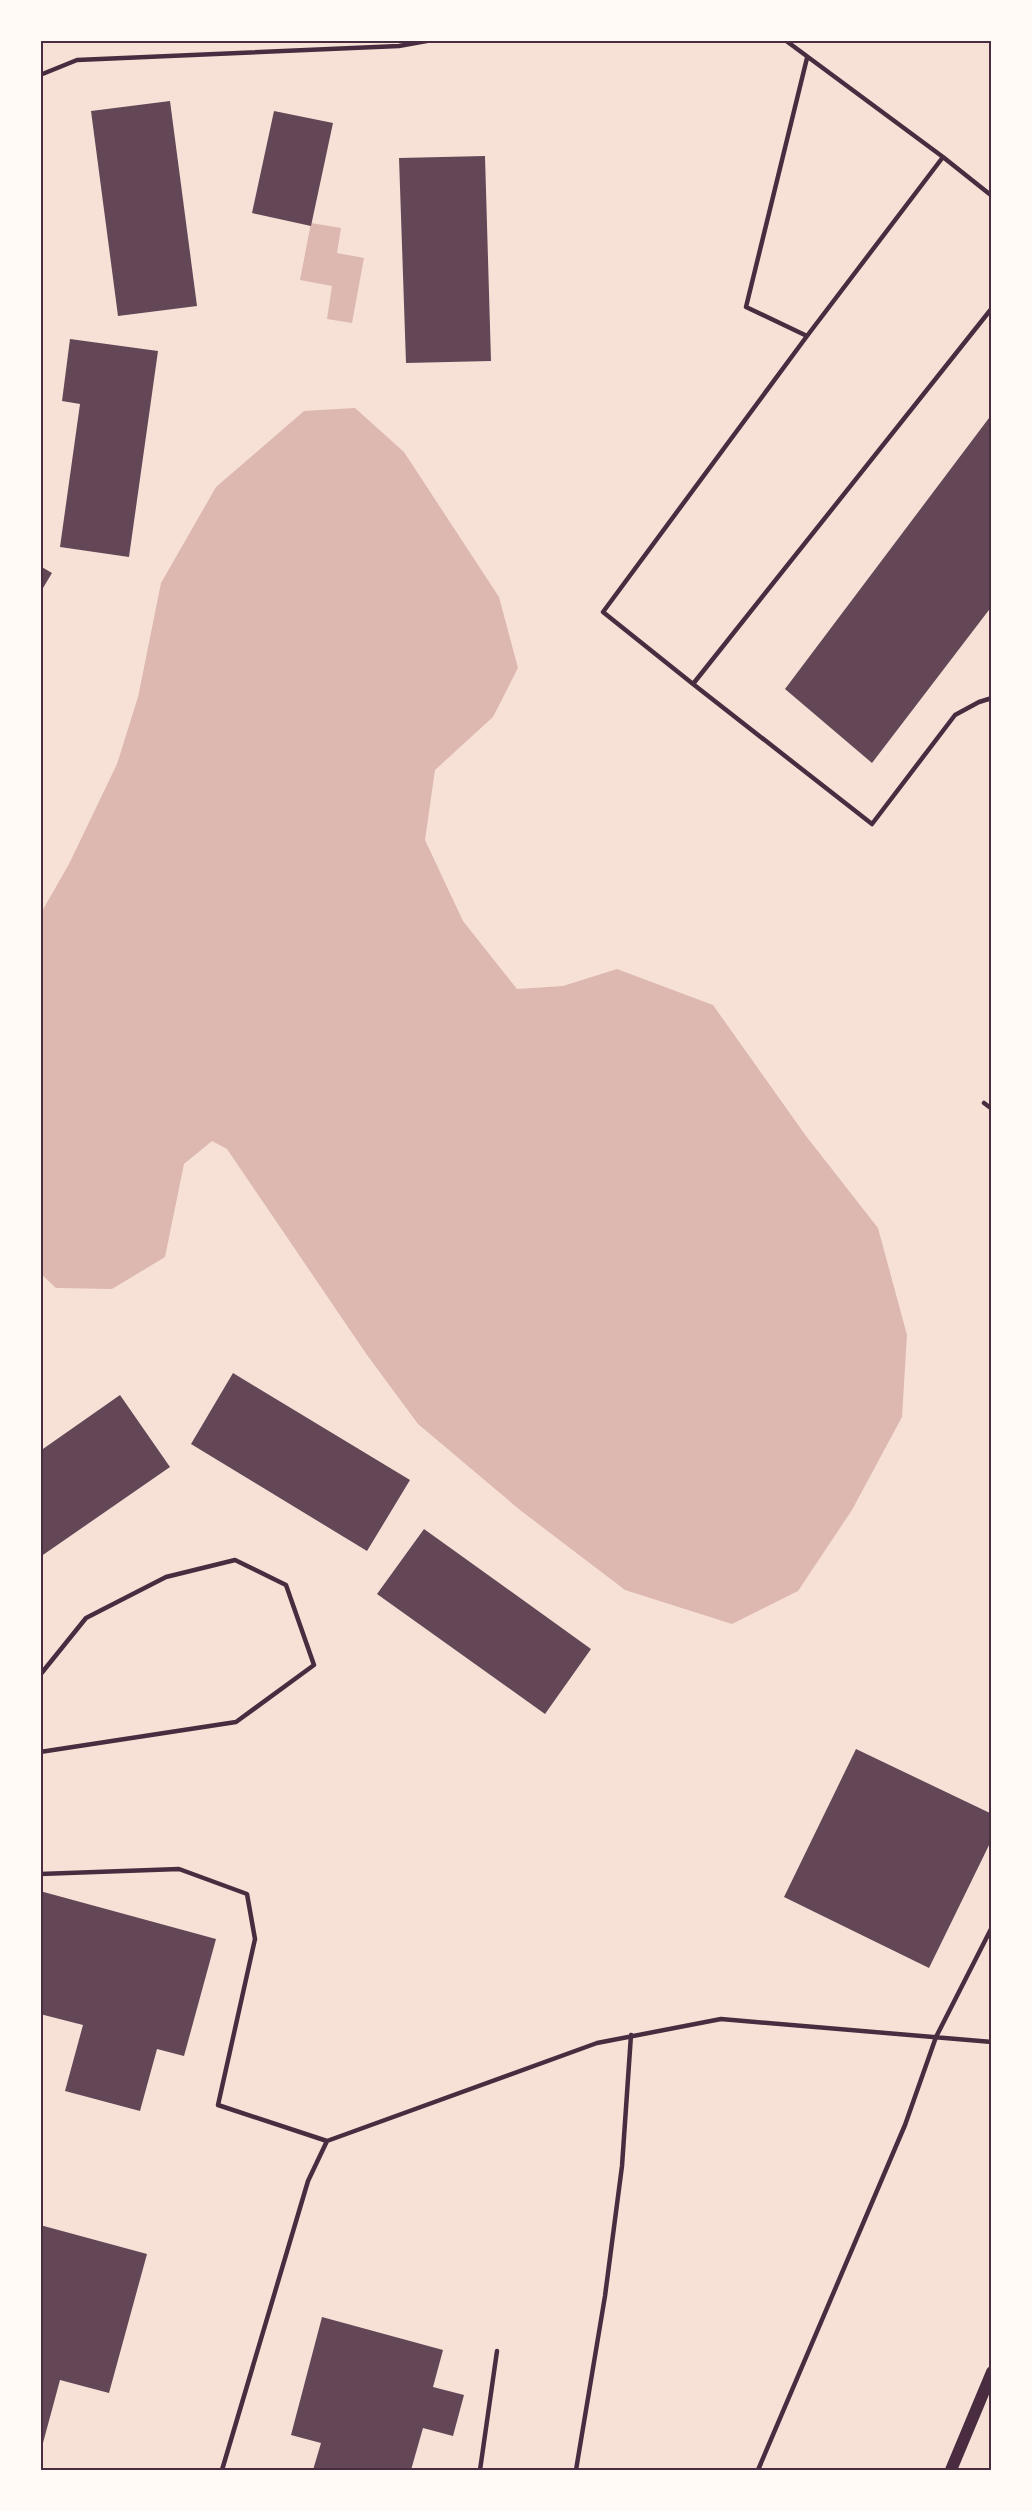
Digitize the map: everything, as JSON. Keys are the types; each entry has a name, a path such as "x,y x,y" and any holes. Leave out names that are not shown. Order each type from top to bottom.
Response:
{"main road":[{"path":"951,2470 992,2372"}],"lane":[{"path":"40,75 77,60 432,40"},
{"path":"785,40 992,196"},
{"path":"807,58 746,307 807,336"},
{"path":"943,157 603,612 872,824 955,715 992,698"},
{"path":"693,684 992,308"},
{"path":"984,1103 992,1109"},
{"path":"40,1675 86,1618 166,1577 235,1560 286,1585 314,1665 236,1722 40,1752"},
{"path":"40,1874 179,1869 248,1894 255,1939 218,2105 327,2141 597,2043 721,2019 992,2042"},
{"path":"758,2470 904,2125 936,2037 992,1927"},
{"path":"576,2470 605,2296 622,2166 631,2035"},
{"path":"222,2470 308,2181 327,2141"},
{"path":"480,2470 497,2351"}],"shaded area":[{"path":"311,223 341,228 337,253 364,258 352,323 327,319 332,286 300,280"},
{"path":"355,408 404,452 499,597 518,668 493,717 435,770 425,840 463,921 517,989 563,986 617,969 713,1005 806,1136 878,1228 907,1335 902,1417 852,1510 798,1591 732,1624 625,1590 520,1510 418,1424 367,1355 227,1149 212,1141 184,1164 165,1257 112,1289 56,1288 41,1274 41,913 69,864 117,764 138,697 161,583 216,487 304,411"}],"building":[{"path":"170,101 197,306 118,316 91,111"},
{"path":"274,111 333,123 311,226 252,213"},
{"path":"485,156 491,361 406,363 399,158"},
{"path":"70,339 158,351 129,557 60,547 80,404 62,401"},
{"path":"992,414 992,606 872,763 785,689"},
{"path":"40,566 52,573 40,593"},
{"path":"233,1373 410,1480 367,1551 191,1444"},
{"path":"120,1395 170,1467 40,1557 40,1451"},
{"path":"424,1529 591,1649 545,1714 377,1594"},
{"path":"856,1749 992,1814 992,1839 929,1968 784,1897"},
{"path":"40,1891 216,1939 184,2056 157,2049 140,2111 65,2091 83,2025 40,2014"},
{"path":"40,2225 147,2254 109,2393 60,2380 43,2443 40,2443"},
{"path":"322,2317 443,2350 433,2387 464,2395 453,2436 423,2428 411,2470 313,2470 321,2443 291,2435"}]}
